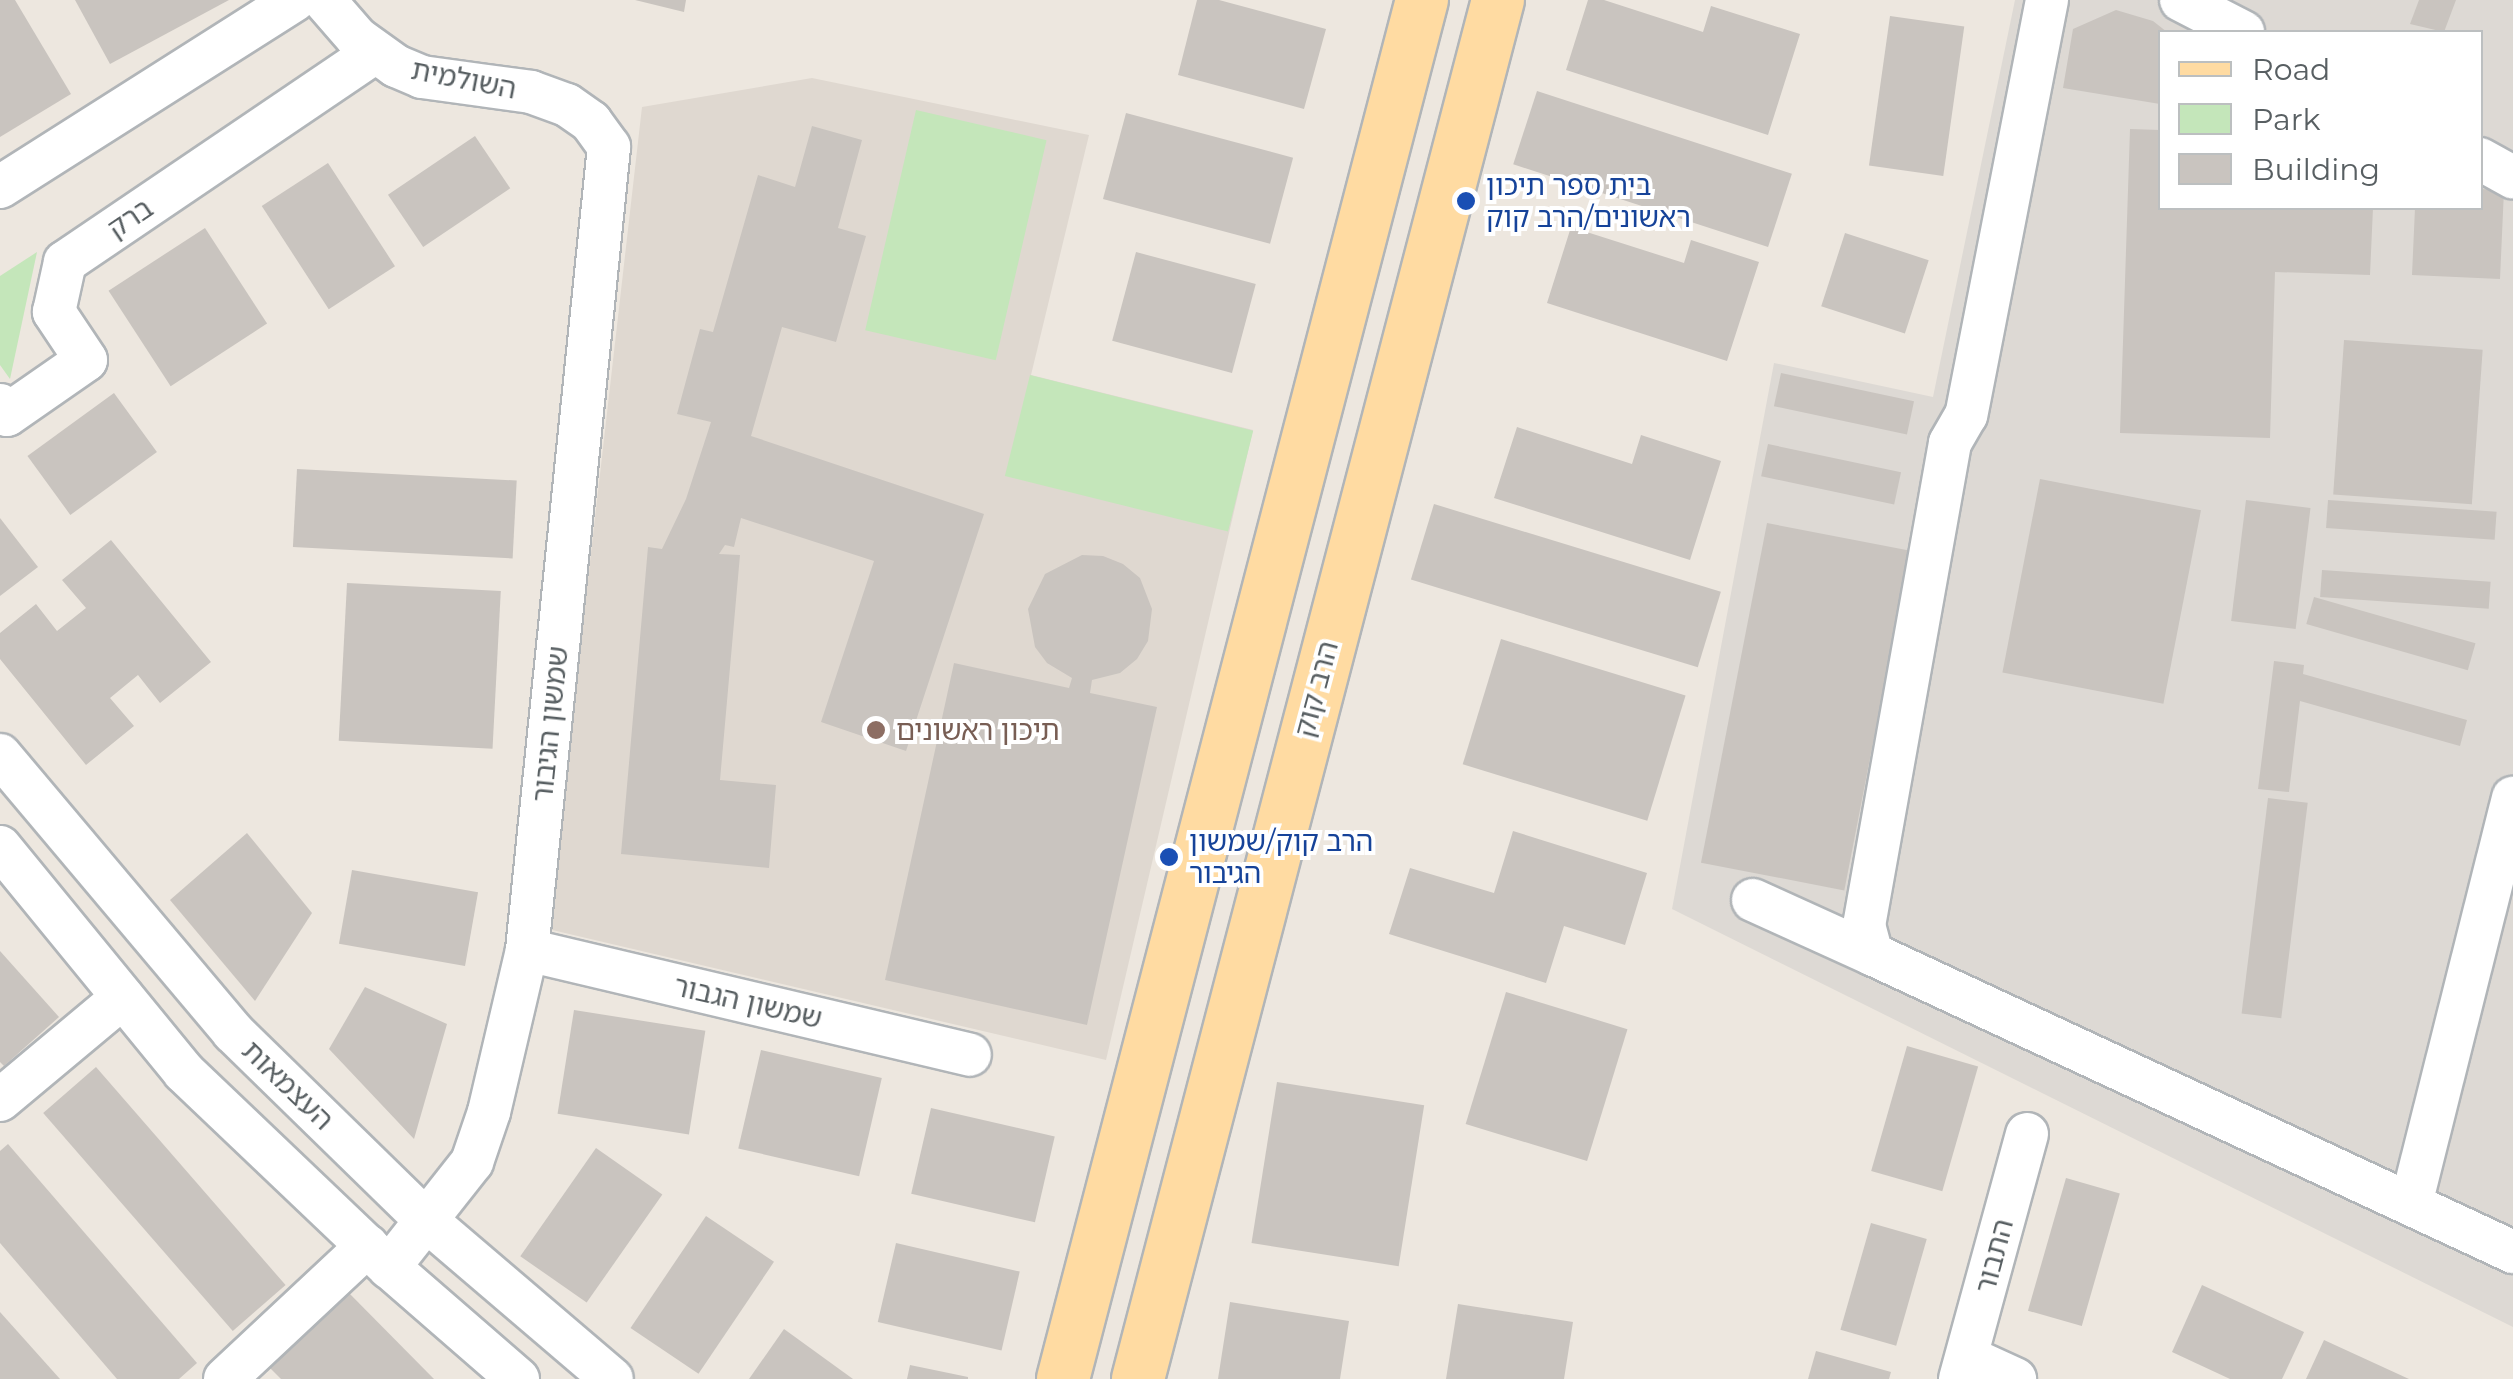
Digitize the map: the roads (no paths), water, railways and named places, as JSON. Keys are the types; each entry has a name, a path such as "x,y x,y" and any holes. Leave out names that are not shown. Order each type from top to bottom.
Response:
{"main road":[{"path":"1063,1379 1422,0"},
{"name":"הרב קוק","path":"1138,1379 1498,0"}],"street":[{"path":"0,186 294,0"},
{"name":"השולמית","path":"324,0 375,52 422,77 531,92 567,105 591,122 609,148"},
{"path":"1872,954 1864,925 1950,443 1966,415 2047,0"},
{"path":"2180,0 2239,30"},
{"name":"ברק","path":"0,405 7,415 86,360 54,312 65,262 375,52"},
{"name":"שמשון הגיבור","path":"225,1379 378,1256 428,1221 472,1162 489,1112 527,950 609,148"},
{"path":"2483,161 2513,176"},
{"name":"העצמאות","path":"0,755 233,1032 428,1221 612,1379"},
{"path":"2412,1204 2513,798"},
{"path":"0,847 184,1072 378,1256 518,1379"},
{"path":"1753,900 2513,1252"},
{"name":"שמשון הגבור","path":"527,950 970,1054"},
{"path":"0,1100 123,996"},
{"name":"התבור","path":"1964,1368 2028,1134"},
{"path":"1964,1368 2015,1379"}],"place":[{"name":"בית ספר תיכון ראשונים/הרב קוק","path":"1466,201"},
{"name":"תיכון ראשונים","path":"876,730"},
{"name":"הרב קוק/שמשון הגיבור","path":"1169,857"}]}
